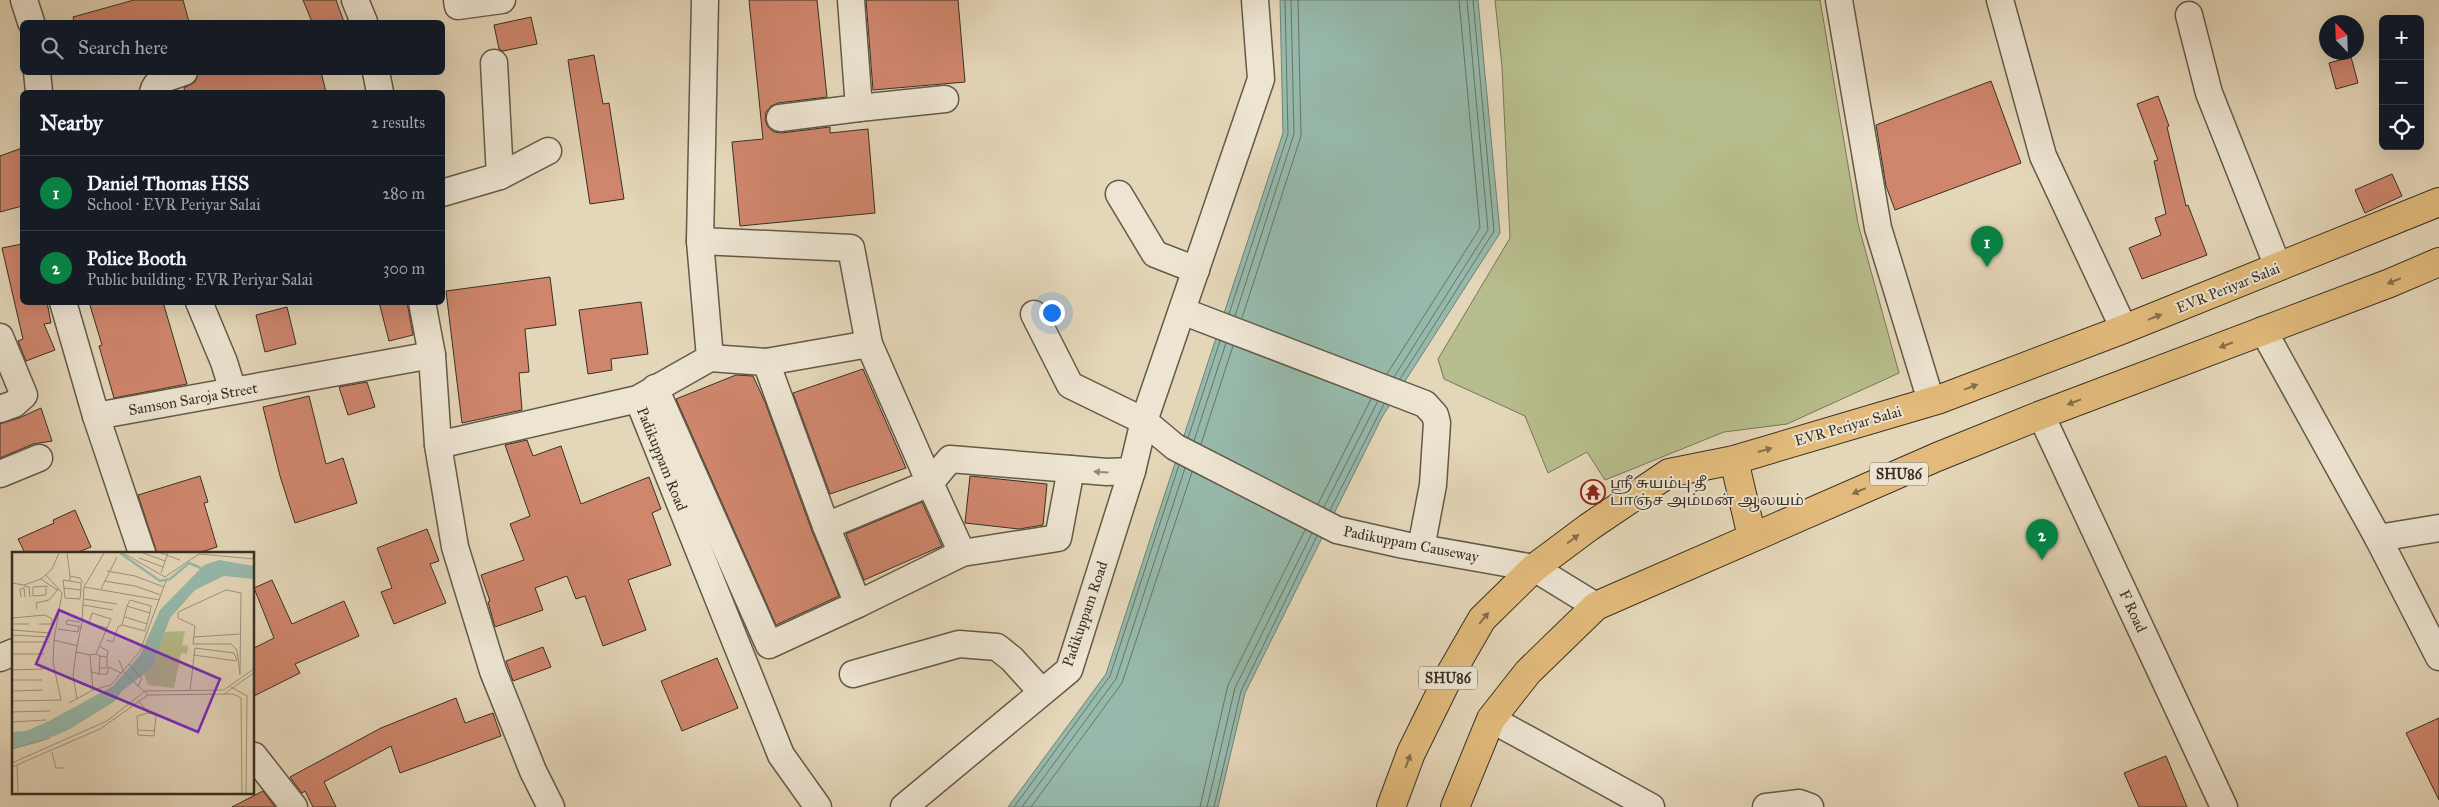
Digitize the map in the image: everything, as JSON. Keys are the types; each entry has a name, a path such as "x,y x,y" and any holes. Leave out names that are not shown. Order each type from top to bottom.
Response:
{"main road":[{"name":"EVR Periyar Salai","path":"1391,807 1410,753 1448,678 1482,619 1534,568 1589,527 1669,473 1734,460 1931,402 2124,329 2439,202"},
{"name":"SHU86","path":"1455,807 1491,719 1528,672 1596,606 1752,537 2041,415 2390,283 2439,262"},
{"path":"1734,460 1752,537"}],"street":[{"path":"24,0 30,20"},
{"path":"355,0 363,20"},
{"path":"457,0 458,6 502,0"},
{"path":"705,0 700,241 710,358"},
{"path":"851,0 859,108"},
{"path":"1244,0 1261,79"},
{"path":"1255,0 1261,79"},
{"path":"1839,0 1878,228 1931,402"},
{"path":"2000,0 2043,156 2124,329"},
{"path":"2189,15 2209,92 2278,268"},
{"path":"494,63 500,176"},
{"path":"37,75 39,90"},
{"path":"154,90 156,84 161,80 175,75"},
{"path":"377,75 380,90"},
{"name":"Padikuppam Road","path":"904,807 1069,670 1132,471 1144,421 1261,79"},
{"path":"780,118 945,98"},
{"path":"445,191 500,176 548,151"},
{"path":"1119,194 1155,254 1196,270"},
{"path":"700,241 851,248 869,344 962,553"},
{"path":"64,305 96,416 142,552"},
{"path":"199,305 224,362 233,391"},
{"path":"423,305 432,355 438,445 455,547 493,671 530,766 551,807"},
{"path":"1182,311 1425,404 1435,415 1437,422 1433,484 1421,548"},
{"path":"1034,314 1070,385 1144,421"},
{"path":"2263,330 2378,538 2439,657"},
{"path":"0,337 24,396 14,404 0,409"},
{"path":"869,344 766,362 710,358 646,394 769,645 962,553 1058,538 1071,469"},
{"name":"Samson Saroja Street","path":"96,416 432,355"},
{"path":"766,362 826,526 858,604"},
{"name":"Padikuppam Road","path":"438,445 646,394 780,755 818,807"},
{"name":"F Road","path":"2041,415 2224,807"},
{"name":"Padikuppam Causeway","path":"1144,421 1175,447 1337,530 1421,548 1534,568 1596,606"},
{"path":"0,474 39,458"},
{"path":"826,526 930,484 950,459 1119,473 1132,471"},
{"path":"2378,538 2439,528"},
{"path":"853,674 959,644 997,647 1012,659 1042,692"},
{"path":"0,658 12,653"},
{"path":"1491,719 1651,807"},
{"path":"255,757 294,807"},
{"path":"1766,807 1799,803 1810,807"}],"green space":[{"path":"1495,0 1820,0 1858,224 1899,373 1787,424 1724,432 1605,480 1587,452 1548,473 1525,416 1444,379 1438,359 1510,238 1502,67"}],"water":[{"path":"1280,0 1478,0 1500,233 1382,417 1245,693 1218,807 1008,807 1106,674 1283,133"}],"building":[{"path":"134,0 183,0 188,20 74,20 73,17"},
{"path":"303,0 336,0 343,20 311,20"},
{"path":"749,0 817,0 827,97 778,103 771,106 766,112 765,120 768,127 774,132 781,133 830,127 830,133 868,129 875,213 740,226 732,142 763,139"},
{"path":"866,0 958,0 965,82 873,90"},
{"path":"531,17 537,44 503,51 499,49 494,25"},
{"path":"594,55 603,104 609,103 624,199 590,204 568,60"},
{"path":"2340,60 2352,60 2358,83 2336,89 2329,63"},
{"path":"198,75 322,75 326,90 184,90 184,88 195,82"},
{"path":"1991,81 2021,163 1895,210 1886,186 1876,125"},
{"path":"2158,96 2169,126 2167,127 2186,206 2188,205 2207,255 2142,279 2129,248 2161,235 2155,218 2166,214 2154,161 2158,160 2137,104"},
{"path":"20,149 20,207 0,212 0,156"},
{"path":"2392,174 2402,196 2365,213 2355,190"},
{"path":"20,244 20,305 48,305 51,323 44,324 55,350 26,361 18,341 23,339 2,248"},
{"path":"550,277 556,325 525,329 529,372 519,373 522,410 462,423 446,291"},
{"path":"641,302 648,354 611,359 612,370 588,374 579,310"},
{"path":"90,305 164,305 187,384 114,398 99,346 102,345"},
{"path":"380,305 408,305 413,335 389,341"},
{"path":"287,307 296,344 265,352 256,315"},
{"path":"863,369 906,468 830,494 793,393"},
{"path":"736,375 753,376 765,402 812,531 839,596 776,625 676,399"},
{"path":"367,382 375,407 348,415 339,387"},
{"path":"309,396 326,464 343,458 357,503 295,523 280,476 263,407"},
{"path":"41,408 52,441 33,444 0,458 0,424"},
{"path":"527,440 533,456 561,446 581,504 649,477 661,509 652,513 671,565 628,580 646,630 603,646 585,596 576,599 567,576 535,588 543,610 495,627 488,602 490,601 481,575 524,560 510,524 530,516 505,445"},
{"path":"200,476 208,502 204,503 217,547 201,552 157,552 138,495"},
{"path":"970,476 1047,484 1043,525 1019,529 965,523"},
{"path":"922,502 942,546 864,580 846,534"},
{"path":"75,510 91,547 78,552 24,552 18,539 54,523 53,520"},
{"path":"427,529 439,561 430,564 446,603 394,624 381,592 392,588 377,548"},
{"path":"272,580 292,624 344,601 359,636 295,664 300,673 255,696 255,648 274,638 255,588"},
{"path":"543,647 551,667 513,681 506,661"},
{"path":"717,658 738,708 682,731 661,681"},
{"path":"456,698 465,723 493,713 501,736 400,773 391,746 324,782 336,807 313,807 305,791 302,793 290,777 381,728"},
{"path":"2439,718 2439,800 2406,733"},
{"path":"2166,756 2187,807 2139,807 2124,773"},
{"path":"263,791 275,807 232,807"}],"place":[{"name":"Daniel Thomas HSS","path":"1987,267"},
{"name":"ஶ்ரீ சுயம்பு தீ பாஞ்ச அம்மன் ஆலயம்","path":"1593,492"},
{"name":"Police Booth","path":"2042,560"}]}
